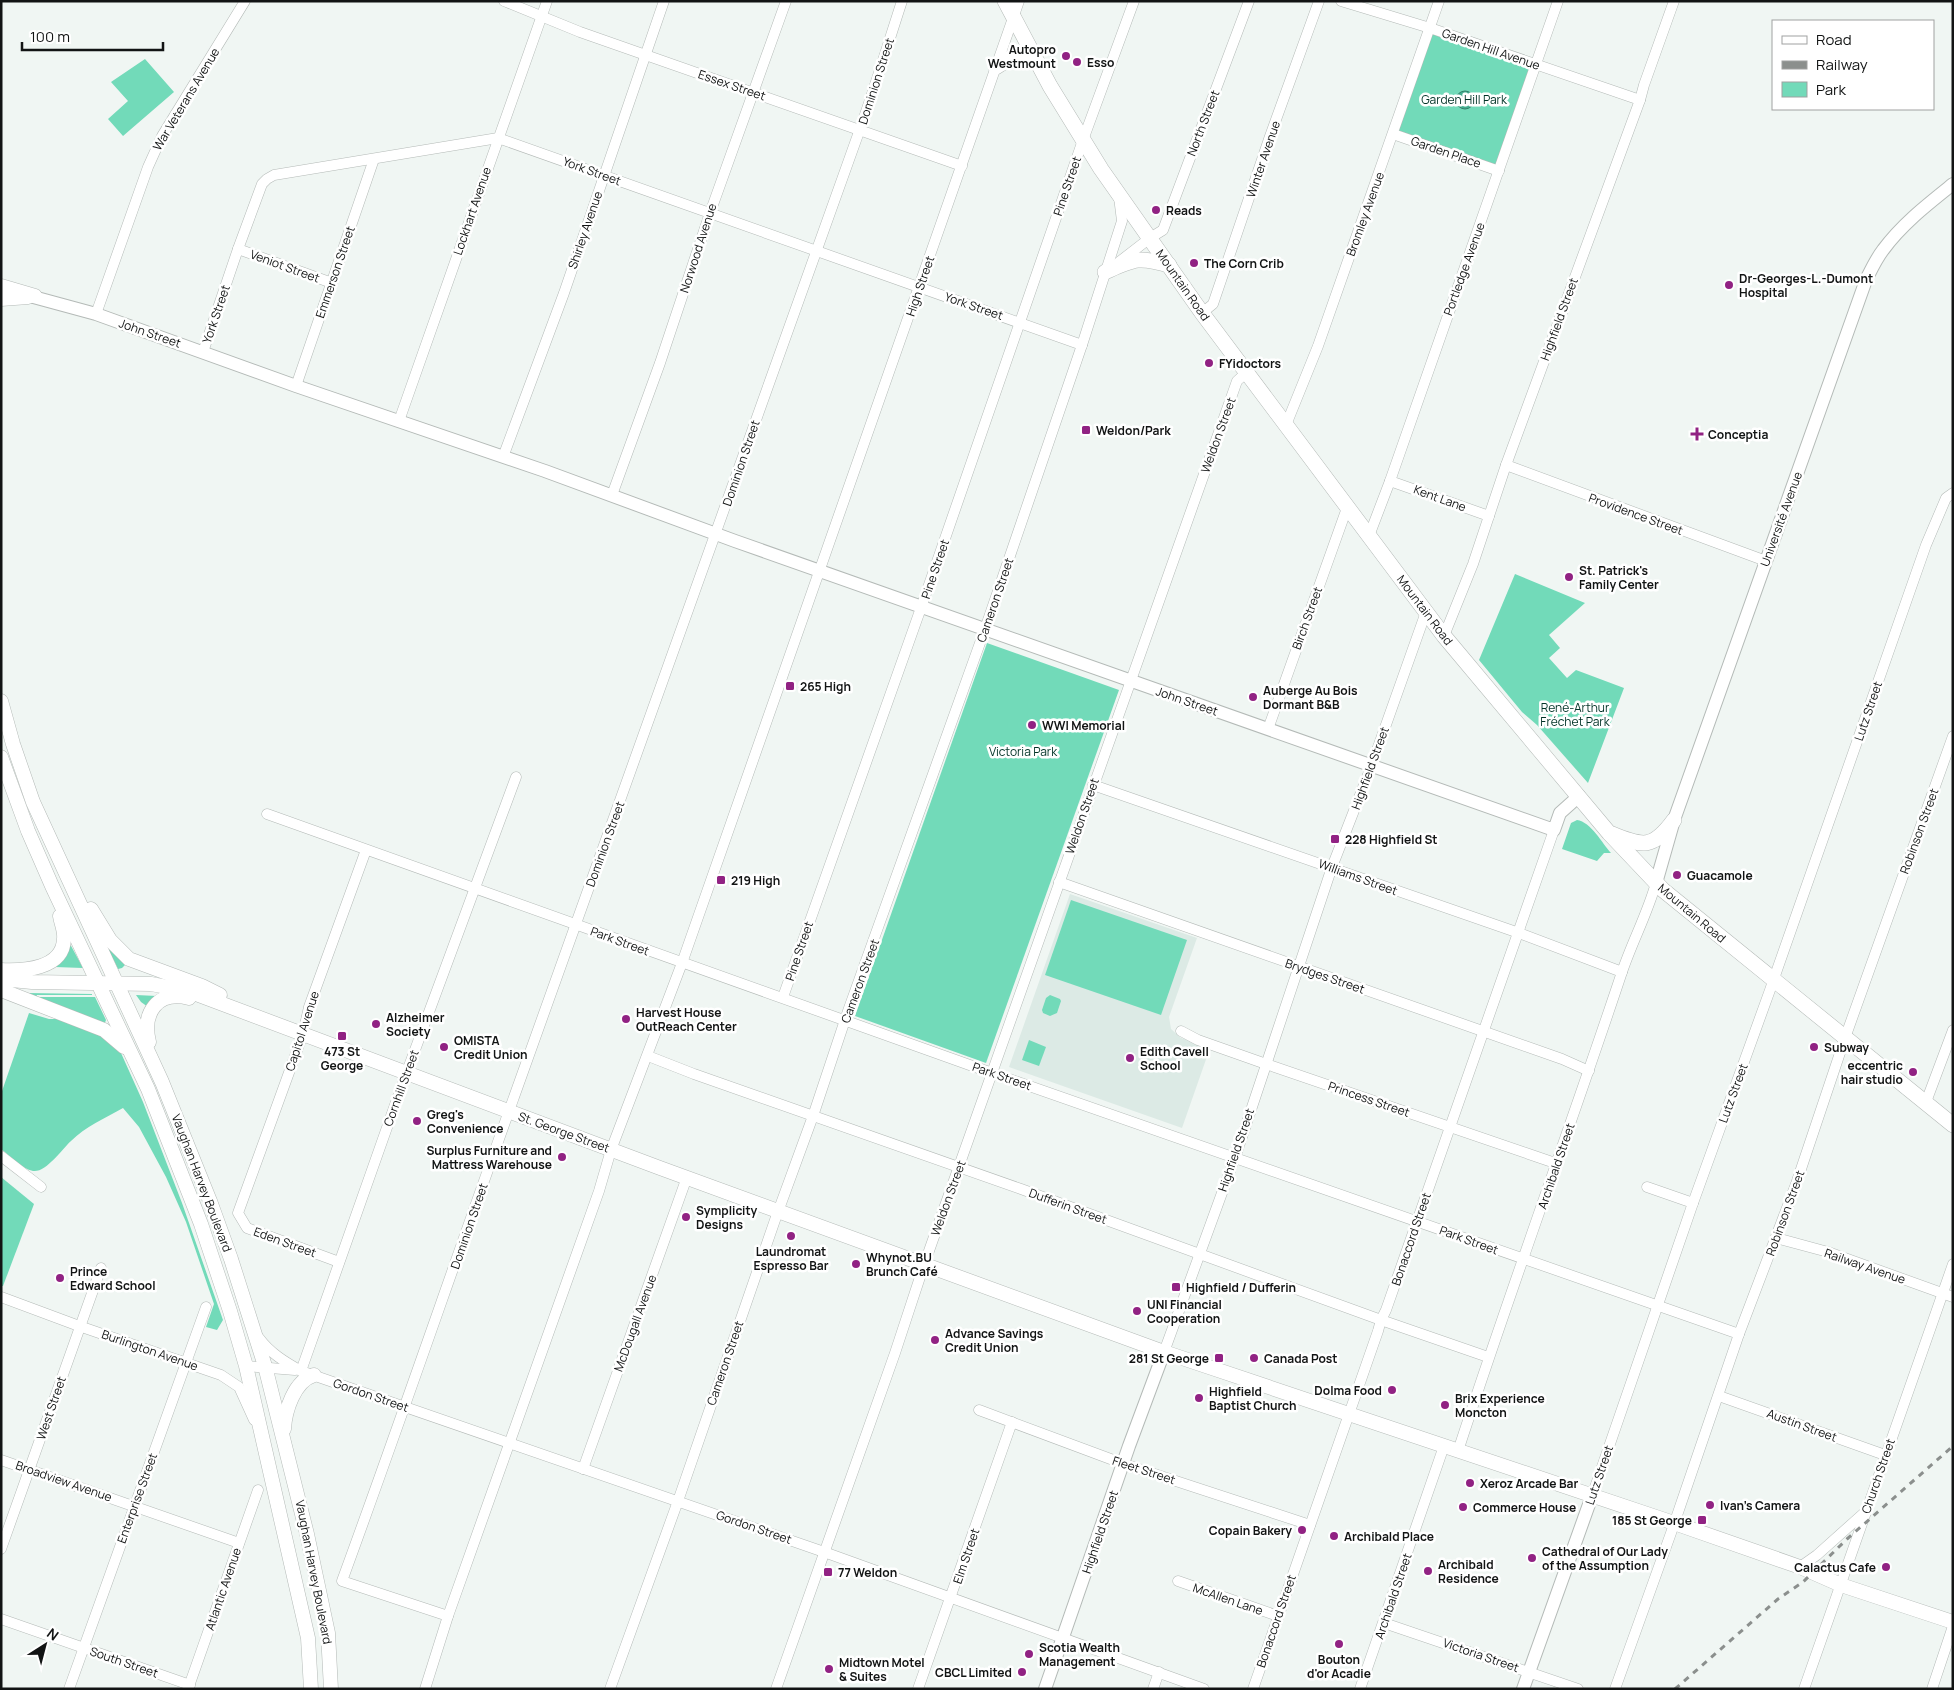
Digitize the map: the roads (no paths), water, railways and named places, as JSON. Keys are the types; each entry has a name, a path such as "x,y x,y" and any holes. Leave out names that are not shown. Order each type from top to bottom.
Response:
{"main road":[{"name":"Mountain Road","path":"1005,1 1083,140 1119,196 1202,313 1444,636 1609,833 1656,883 1953,1124"},
{"path":"996,67 1013,56 1033,53"},
{"path":"1105,272 1130,260 1149,259 1169,265"},
{"path":"1,286 35,296"},
{"path":"1,299 35,296"},
{"name":"Vaughan Harvey Boulevard","path":"1,701 20,766 41,820 162,1082 210,1201 253,1328 284,1435 307,1534 328,1633 332,1689"},
{"name":"Vaughan Harvey Boulevard","path":"1,757 25,823 52,886 132,1054 173,1151 201,1224 230,1311 246,1366 308,1638 311,1689"},
{"path":"41,820 104,933 122,954 138,964 208,989 250,1014"},
{"path":"1609,833 1634,843 1655,841 1674,820"},
{"path":"1,970 36,968 48,963 58,955 64,938 52,886"},
{"name":"St. George Street","path":"1,978 26,982 116,983 168,986 250,1014 508,1112 1164,1352 1674,1523 1800,1567 1841,1585 1953,1622"},
{"path":"1,990 104,1030 132,1054"},
{"path":"162,1082 146,1028 149,1014 157,1004 165,999 179,996 216,1007 250,1014"},
{"path":"284,1435 285,1418 292,1398 308,1373"}],"street":[{"name":"War Veterans Avenue","path":"96,314 148,167 159,144 245,1"},
{"name":"Essex Street","path":"504,1 646,55 962,166"},
{"name":"Lockhart Avenue","path":"400,421 547,1"},
{"name":"Shirley Avenue","path":"503,457 564,293 664,1"},
{"name":"Norwood Avenue","path":"612,495 786,1"},
{"name":"Dominion Street","path":"448,1616 342,1581 406,1407 508,1112 577,925 815,250 859,131 902,1"},
{"name":"High Street","path":"425,1689 448,1616 611,1150 682,963 1020,1"},
{"name":"Pine Street","path":"783,997 922,606 1083,140 1134,1"},
{"name":"North Street","path":"1150,238 1163,230 1249,1"},
{"name":"Winter Avenue","path":"1202,313 1213,304 1269,139 1319,1"},
{"name":"Garden Hill Avenue","path":"1342,1 1430,28 1640,100"},
{"name":"Bromley Avenue","path":"1286,425 1318,346 1439,1"},
{"name":"Portledge Avenue","path":"1369,536 1499,171 1534,64 1558,1"},
{"name":"Highfield Street","path":"1444,636 1473,564 1506,465 1640,100 1674,1"},
{"name":"Garden Place","path":"1393,134 1499,171"},
{"name":"York Street","path":"203,352 238,249 262,184 267,178 274,175 498,138 1082,345"},
{"name":"Emmerson Street","path":"296,386 374,159"},
{"name":"Université Avenue","path":"1656,883 1674,820 1866,280 1881,251 1898,232 1925,206 1953,184"},
{"name":"Cameron Street","path":"610,1689 678,1501 778,1210 814,1116 845,1020 985,629 1082,345 1122,220 1119,196"},
{"path":"1105,272 1150,238"},
{"name":"Veniot Street","path":"238,249 332,283"},
{"name":"John Street","path":"1,292 35,296 96,314 296,386 612,495 1371,767 1554,830"},
{"name":"Weldon Street","path":"776,1689 895,1353 924,1264 1237,381 1246,372"},
{"name":"Providence Street","path":"1506,465 1766,561"},
{"name":"Kent Lane","path":"1390,481 1489,516"},
{"name":"Lutz Street","path":"1523,1689 1926,545 1950,495"},
{"name":"Birch Street","path":"1268,729 1347,508"},
{"name":"Highfield Street","path":"1045,1689 1199,1254 1235,1158 1332,867 1371,767 1426,612"},
{"name":"Robinson Street","path":"1615,1689 1719,1396 1739,1334 1776,1238 1953,736"},
{"name":"Cornhill Street","path":"308,1373 339,1262 406,1073 516,777"},
{"name":"Williams Street","path":"1093,785 1519,933 1622,972"},
{"name":"Bonaccord Street","path":"1253,1689 1560,813 1579,796"},
{"name":"Park Street","path":"266,814 992,1073 1739,1334"},
{"name":"Capitol Avenue","path":"238,1213 303,1034 309,1007 366,850"},
{"name":"Brydges Street","path":"1060,882 1562,1059 1589,1071"},
{"name":"Archibald Street","path":"1360,1689 1451,1448 1488,1357 1558,1164 1622,972 1656,883"},
{"path":"1926,1102 1953,1030"},
{"name":"Princess Street","path":"1182,1031 1198,1040 1558,1164"},
{"name":"Dufferin Street","path":"648,1056 1488,1357"},
{"path":"1,1156 41,1187"},
{"name":"McDougall Avenue","path":"583,1469 687,1178"},
{"path":"1647,1187 1693,1204"},
{"name":"Eden Street","path":"238,1213 246,1228 339,1262"},
{"name":"Railway Avenue","path":"1776,1238 1828,1252 1953,1297"},
{"name":"Church Street","path":"1804,1689 1953,1264"},
{"name":"West Street","path":"1,1550 101,1268"},
{"name":"Burlington Avenue","path":"1,1296 79,1326 222,1375 238,1387 264,1442"},
{"name":"Enterprise Street","path":"70,1689 206,1307"},
{"name":"Gordon Street","path":"253,1328 265,1346 275,1355 308,1373 824,1552 1204,1689"},
{"name":"Gordon Street","path":"246,1366 265,1366 308,1373"},
{"name":"Austin Street","path":"1719,1396 1885,1454"},
{"name":"Fleet Street","path":"979,1410 1124,1464 1310,1525"},
{"name":"Elm Street","path":"918,1689 1012,1422"},
{"name":"Broadview Avenue","path":"1,1460 240,1542"},
{"name":"Atlantic Avenue","path":"189,1687 258,1490"},
{"path":"1800,1567 1817,1555 1865,1513"},
{"name":"McAllen Lane","path":"1178,1581 1278,1616"},
{"name":"South Street","path":"1,1619 189,1687"},
{"name":"Victoria Street","path":"1384,1623 1578,1689"},
{"path":"1932,1689 1953,1626"},
{"path":"1153,1689 1159,1672"}],"railway":[{"path":"1675,1689 1778,1599 1803,1582 1847,1539 1953,1446"}],"place":[{"name":"Autopro Westmount","path":"1066,56"},
{"name":"Esso","path":"1077,62"},
{"name":"Reads","path":"1156,210"},
{"name":"The Corn Crib","path":"1194,263"},
{"name":"Dr-Georges-L.-Dumont Hospital","path":"1729,285"},
{"name":"FYidoctors","path":"1209,363"},
{"name":"Weldon/Park","path":"1086,430"},
{"name":"Conceptia","path":"1697,434"},
{"name":"St. Patrick's Family Center","path":"1569,577"},
{"name":"265 High","path":"790,686"},
{"name":"Auberge Au Bois Dormant B&B","path":"1253,697"},
{"name":"WWI Memorial","path":"1032,725"},
{"name":"228 Highfield St","path":"1335,839"},
{"name":"Guacamole","path":"1677,875"},
{"name":"219 High","path":"721,880"},
{"name":"Harvest House OutReach Center","path":"626,1019"},
{"name":"Alzheimer Society","path":"376,1024"},
{"name":"473 St George","path":"342,1036"},
{"name":"OMISTA Credit Union","path":"444,1047"},
{"name":"Subway","path":"1814,1047"},
{"name":"Edith Cavell School","path":"1130,1058"},
{"name":"eccentric hair studio","path":"1913,1072"},
{"name":"Greg's Convenience","path":"417,1121"},
{"name":"Surplus Furniture and Mattress Warehouse","path":"562,1157"},
{"name":"Symplicity Designs","path":"686,1217"},
{"name":"Laundromat Espresso Bar","path":"791,1236"},
{"name":"Whynot.BU Brunch Café","path":"856,1264"},
{"name":"Prince Edward School","path":"60,1278"},
{"name":"Highfield / Dufferin","path":"1176,1287"},
{"name":"UNI Financial Cooperation","path":"1137,1311"},
{"name":"Advance Savings Credit Union","path":"935,1340"},
{"name":"281 St George","path":"1219,1358"},
{"name":"Canada Post","path":"1254,1358"},
{"name":"Dolma Food","path":"1392,1390"},
{"name":"Highfield Baptist Church","path":"1199,1398"},
{"name":"Brix Experience Moncton","path":"1445,1405"},
{"name":"Xeroz Arcade Bar","path":"1470,1483"},
{"name":"Ivan's Camera","path":"1710,1505"},
{"name":"Commerce House","path":"1463,1507"},
{"name":"185 St George","path":"1702,1520"},
{"name":"Copain Bakery","path":"1302,1530"},
{"name":"Archibald Place","path":"1334,1536"},
{"name":"Cathedral of Our Lady of the Assumption","path":"1532,1558"},
{"name":"Calactus Cafe","path":"1886,1567"},
{"name":"Archibald Residence","path":"1428,1571"},
{"name":"77 Weldon","path":"828,1572"},
{"name":"Bouton d'or Acadie","path":"1339,1644"},
{"name":"Scotia Wealth Management","path":"1029,1654"},
{"name":"Midtown Motel & Suites","path":"829,1669"},
{"name":"CBCL Limited","path":"1022,1672"}],"park label":[{"name":"Garden Hill Park","path":"1464,99"},
{"name":"René-Arthur Fréchet Park","path":"1575,714"},
{"name":"Victoria Park","path":"1023,751"}]}
